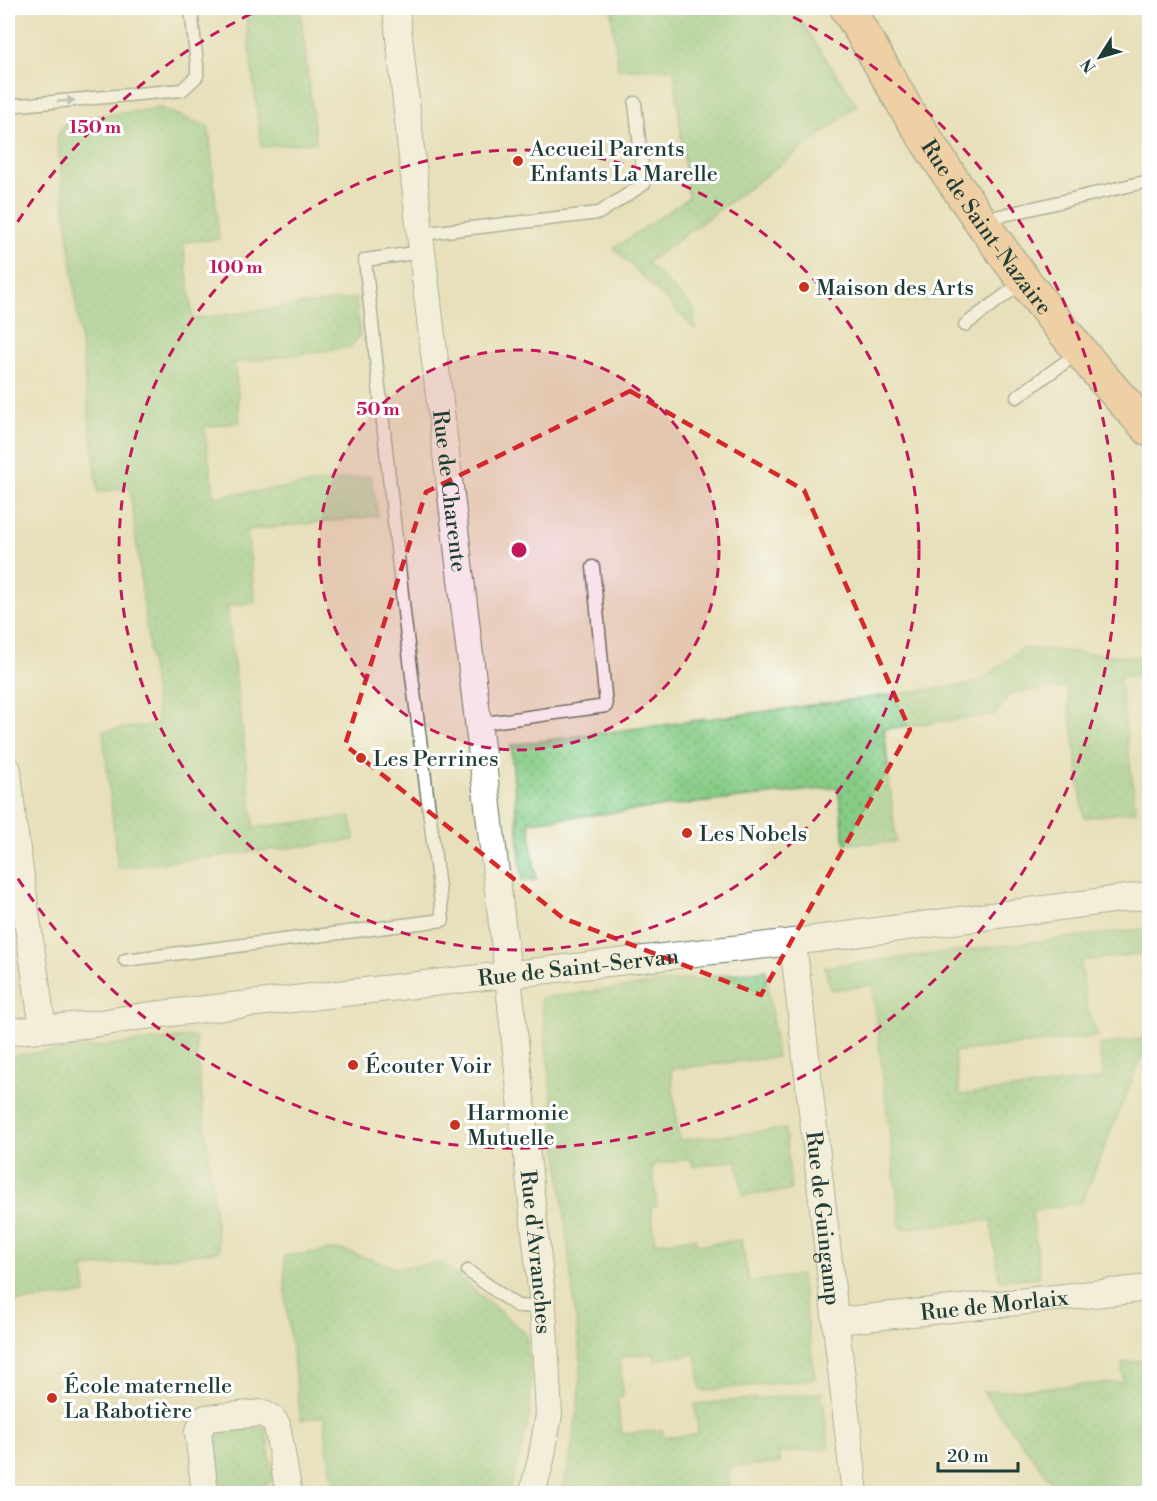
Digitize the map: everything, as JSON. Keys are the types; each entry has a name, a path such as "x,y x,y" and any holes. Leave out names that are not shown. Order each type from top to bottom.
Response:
{"main road":[{"name":"Rue de Saint-Nazaire","path":"847,8 908,111 981,220 1080,351 1108,386 1149,430"}],"street":[{"name":"Rue de Charente","path":"396,8 421,243 508,974"},
{"path":"8,770 13,822 43,1029"},
{"name":"Rue de Saint-Servan","path":"8,1032 793,942 1149,895"},
{"name":"Rue de Guingamp","path":"793,942 855,1494"},
{"name":"Rue d'Avranches","path":"508,974 543,1307 549,1414 532,1494"},
{"name":"Rue de Morlaix","path":"837,1321 1149,1288"},
{"path":"205,1494 198,1432 202,1423 206,1418 262,1413 273,1419 277,1425 289,1494"}],"lane":[{"path":"8,106 182,90 197,76 191,8"},
{"path":"125,960 443,920 407,633 365,260 421,243 599,213 644,184 635,103"},
{"path":"981,220 1140,183"},
{"path":"965,326 1026,280"},
{"path":"1017,397 1080,351"},
{"path":"478,724 606,705 593,567"},
{"path":"468,1271 517,1306 543,1307"}],"highlighted area":[{"path":"630,391 804,490 910,730 761,995 563,918 345,745 426,492"}],"green space":[{"path":"245,8 300,8 316,142 261,147"},
{"path":"611,8 792,8 857,105 823,133 647,263 694,309 695,329 614,248 688,198 674,69 618,69"},
{"path":"160,108 209,127 219,239 183,242 193,319 356,298 360,334 351,347 235,363 240,422 204,427 214,497 371,476 378,516 247,530 255,602 227,606 254,827 351,817 354,840 118,868 103,731 158,724 130,488 98,492 57,137 67,120"},
{"path":"1022,648 1149,658 1149,674 1119,677 1136,811 1084,818 1067,687 1011,693 995,714 884,729 896,842 845,844 838,787 529,822 536,880 522,881 511,745 979,683"},
{"path":"1149,928 1149,953 1081,961 1086,1004 1098,1036 954,1052 960,1095 1103,1079 1099,1045 1149,1038 1082,1202 1032,1211 1040,1277 999,1280 991,1220 901,1229 872,985 830,990 825,967"},
{"path":"766,970 777,1057 671,1069 679,1140 785,1129 791,1190 743,1196 737,1160 693,1167 691,1159 652,1165 657,1206 651,1207 655,1243 696,1238 698,1245 741,1240 749,1282 801,1275 815,1379 701,1391 696,1354 655,1360 654,1353 620,1357 623,1397 617,1399 622,1434 662,1430 664,1438 698,1434 695,1404 822,1393 829,1448 778,1453 780,1463 728,1467 730,1493 562,1493 575,1431 581,1367 541,998"},
{"path":"195,1036 219,1251 84,1268 86,1294 8,1303 8,1056"},
{"path":"339,1249 396,1268 442,1263 526,1334 531,1382 529,1421 509,1493 336,1493 328,1456 324,1416 301,1420 286,1303 284,1256"},
{"path":"1149,1359 1149,1493 1060,1493 983,1392 1123,1382 1122,1363"},
{"path":"266,1427 273,1480 255,1493 222,1493 214,1434"}],"place":[{"name":"Accueil Parents Enfants La Marelle","path":"518,161"},
{"name":"Maison des Arts","path":"804,287"},
{"name":"Les Perrines","path":"361,758"},
{"name":"Les Nobels","path":"687,833"},
{"name":"Écouter Voir","path":"353,1065"},
{"name":"Harmonie Mutuelle","path":"455,1125"},
{"name":"École maternelle La Rabotière","path":"52,1398"}]}
